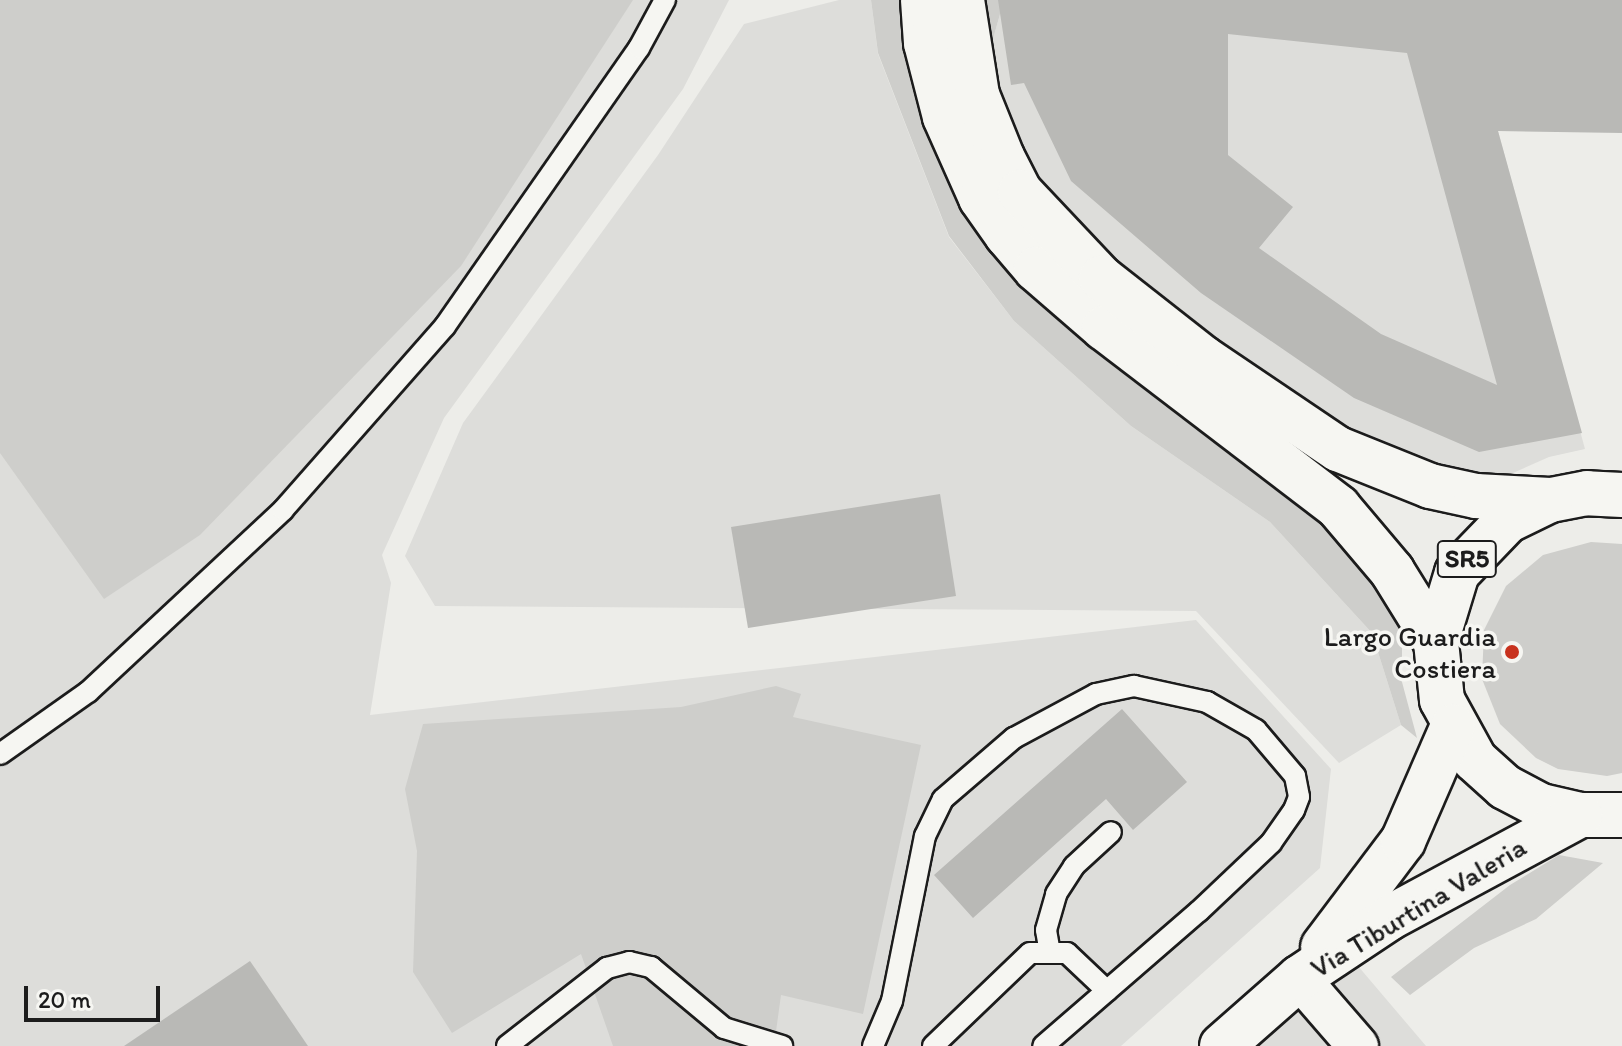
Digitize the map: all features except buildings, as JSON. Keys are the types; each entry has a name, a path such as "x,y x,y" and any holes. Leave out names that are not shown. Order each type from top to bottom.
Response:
{"main road":[{"path":"923,0 926,43 945,117 981,198 1007,235 1036,269 1104,328 1338,507 1392,571 1436,642"},
{"path":"962,0 977,95 1008,169 1020,192 1101,278 1203,358 1338,449 1430,486 1476,496 1550,500"},
{"name":"SR5","path":"1601,815 1541,806 1505,787 1475,760 1453,726 1437,671 1436,642 1447,595 1471,553 1507,521 1550,500 1587,493 1622,495"},
{"name":"Via Tiburtina Valeria","path":"1299,978 1403,841 1453,726"},
{"name":"Via Tiburtina Valeria","path":"1222,1046 1299,978 1452,880 1601,815"}],"street":[{"path":"1299,978 1358,1046"}],"lane":[{"path":"0,754 88,692 283,510 445,326 639,48 665,0"},
{"path":"873,1046 892,1001 925,836 943,799 1014,738 1096,694 1134,686 1207,702 1256,730 1295,776 1299,797 1271,843 1043,1046"},
{"path":"1050,953 1046,930 1056,894 1074,866 1111,832"},
{"path":"933,1046 1030,953 1067,953 1107,991"},
{"path":"507,1046 607,968 629,962 651,967 724,1028 782,1046"}],"shaded area":[{"path":"0,0 729,0 683,89 444,418 382,555 391,583 370,715 1196,620 1331,769 1320,868 1121,1046 0,1046"},
{"path":"0,0 633,0 461,266 200,535 104,599 0,453"},
{"path":"839,0 871,0 878,54 949,237 1014,321 1131,426 1270,522 1372,633 1401,725 1339,763 1196,611 435,606 405,556 463,423 658,155 744,24"},
{"path":"871,0 903,0 915,89 942,165 964,208 1352,552 1402,623 1402,682 1417,738 1401,725 1372,633 1270,522 1131,426 1014,321 949,236 878,53"},
{"path":"982,0 1004,0 984,71"},
{"path":"1004,0 1622,0 1489,98 1585,449 1549,457 1497,480 1462,478 1351,437 1111,266 1032,176 984,71"},
{"path":"1591,542 1622,544 1622,773 1607,776 1558,769 1536,758 1500,724 1482,679 1484,630 1506,586 1543,555"},
{"path":"776,686 801,694 793,717 921,745 863,1014 781,995 774,1046 613,1046 581,954 452,1033 413,972 417,851 405,789 423,724 681,707"},
{"path":"1559,855 1603,863 1536,919 1474,948 1410,995 1391,977 1510,885"},
{"path":"1358,966 1426,1046 1257,1046 1296,1012"}],"place":[{"name":"Largo Guardia Costiera","path":"1512,652"}]}
